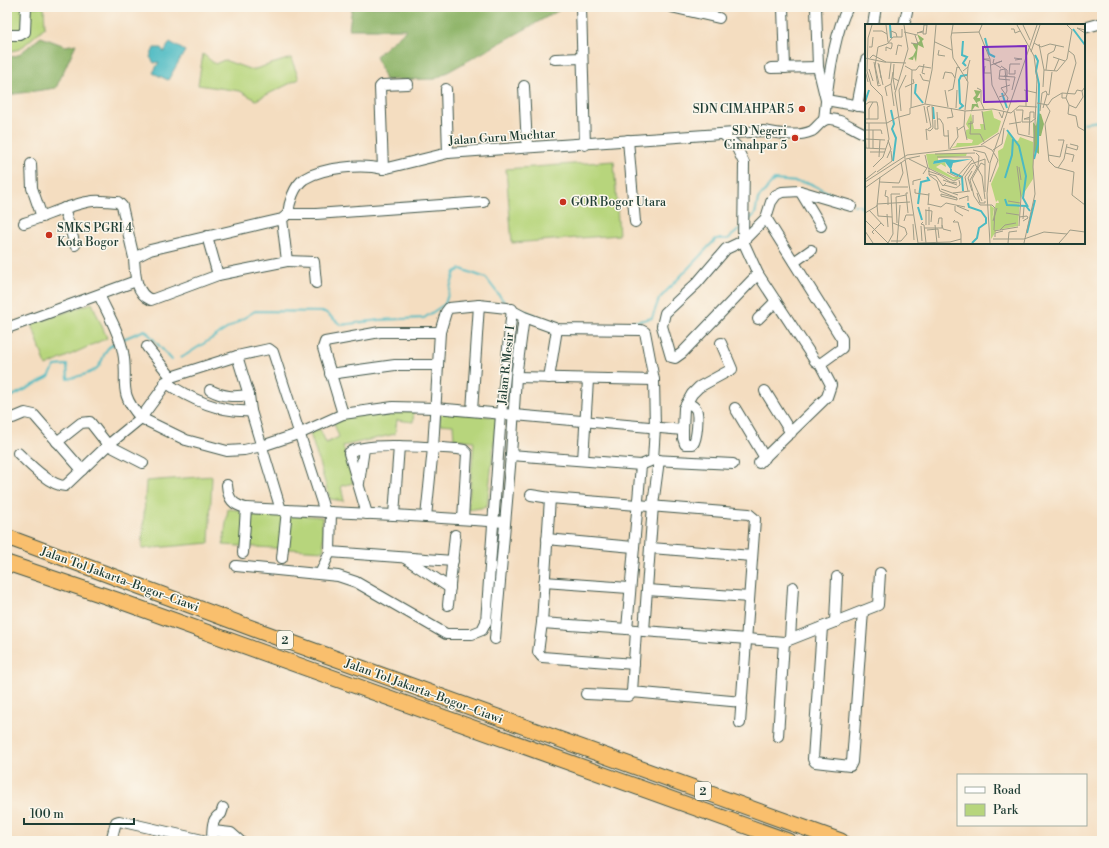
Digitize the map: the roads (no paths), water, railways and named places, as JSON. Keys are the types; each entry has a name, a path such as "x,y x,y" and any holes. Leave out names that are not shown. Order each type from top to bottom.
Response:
{"highway":[{"name":"Jalan Tol Jakarta–Bogor–Ciawi","path":"7,537 564,742 842,841"},
{"name":"Jalan Tol Jakarta–Bogor–Ciawi","path":"7,563 125,603 558,760 788,841"},
{"path":"558,760 564,742"}],"street":[{"path":"7,35 20,35 25,32 26,7"},
{"path":"581,7 585,145"},
{"path":"671,7 719,18"},
{"path":"783,7 785,68"},
{"path":"816,7 818,67 826,100"},
{"path":"848,7 841,20 826,100 824,120 834,119 865,134"},
{"path":"873,24 876,7"},
{"path":"904,24 908,7"},
{"path":"1085,28 1102,22"},
{"path":"555,59 582,58"},
{"path":"771,68 818,67"},
{"path":"826,100 861,106 865,69"},
{"path":"383,169 380,87 382,85 408,84"},
{"path":"524,86 528,147"},
{"path":"446,89 448,153"},
{"name":"Jalan Guru Muchtar","path":"285,217 288,205 304,179 329,170 346,167 375,167 383,169 448,153 528,147 585,145 628,140 763,132 797,136 814,129 824,120"},
{"path":"723,134 736,146 744,163 743,241 758,274 814,361 820,364 830,381 829,394 816,410 762,460 735,408"},
{"path":"628,140 634,222"},
{"path":"31,164 32,188 42,217"},
{"path":"800,191 821,226"},
{"path":"758,274 682,352 675,358 671,357 662,326 665,313 697,283 726,249 743,241 766,218 771,202 776,195 782,192 800,191 851,206"},
{"path":"24,223 64,208 94,201 118,202 122,206 134,258 136,281 143,294 152,300 218,275 287,261 314,262 316,283"},
{"path":"134,258 150,250 285,217 483,202"},
{"path":"64,208 75,245"},
{"path":"285,217 287,261"},
{"path":"766,218 843,342 842,348 820,364"},
{"path":"207,236 218,275"},
{"path":"794,262 811,250"},
{"path":"7,328 136,281"},
{"path":"99,295 118,335 123,352 124,392 131,407 141,418 186,440 220,450 244,450 262,446 301,433 343,414 393,407 435,408 683,430"},
{"path":"758,319 776,301"},
{"path":"472,411 479,305"},
{"path":"426,517 433,448 440,332 446,312 454,307 479,305 512,309 524,317 558,329 641,330 647,335 654,380 656,460 647,590 636,630"},
{"path":"236,566 338,576 356,582 446,634 477,633 482,630 486,622 501,414 512,309"},
{"name":"Jalan R.Mesir I","path":"495,639 515,415 516,377 524,317"},
{"path":"549,378 558,329"},
{"path":"343,414 323,348 325,342 380,332 440,332"},
{"path":"688,403 697,411 696,440 693,444 685,444 683,430 684,408 692,394 699,387 732,369 721,343"},
{"path":"147,347 168,380 197,401 237,411 251,411"},
{"path":"18,453 38,472 62,486 65,486 108,445 141,418 168,380 237,356 266,350 273,352 328,512 330,552 320,574"},
{"path":"237,356 249,395 251,411 284,510 282,558"},
{"path":"330,374 395,365 438,365"},
{"path":"516,377 588,380 654,380"},
{"path":"583,460 588,380"},
{"path":"210,390 230,397 249,395"},
{"path":"765,391 791,432"},
{"path":"13,418 25,413 34,415 82,470"},
{"path":"57,442 86,422 93,425 108,445 143,463"},
{"path":"394,515 399,446"},
{"path":"367,514 349,452 364,448 399,446 464,450 467,454 463,519"},
{"path":"359,485 364,448"},
{"path":"511,455 641,465 656,460 733,464"},
{"path":"586,694 629,696 632,692 636,630 630,588 641,465"},
{"path":"227,485 227,492 233,503 246,508 505,522"},
{"path":"531,495 550,498 654,505 748,514 755,519 740,723"},
{"path":"550,498 542,623 538,652 542,657 634,664"},
{"path":"243,553 246,508"},
{"path":"448,605 455,535"},
{"path":"547,539 633,547"},
{"path":"651,548 752,556"},
{"path":"330,552 453,562"},
{"path":"404,557 450,588"},
{"path":"542,623 787,641 878,605 880,573"},
{"path":"834,622 837,577"},
{"path":"544,582 630,588"},
{"path":"778,736 794,587"},
{"path":"647,590 749,597"},
{"path":"822,627 813,759 815,762 850,766 852,762 863,611"},
{"path":"632,692 742,702"},
{"path":"223,808 221,814 214,821 212,836 231,833 240,841"},
{"path":"112,841 116,822 119,821 206,841"}],"water":[{"path":"170,42 185,51 168,80 153,73 159,62 154,63 150,57 154,48 161,48 164,52"}],"waterway":[{"path":"1085,123 1099,121 1102,118"},
{"path":"747,222 755,214 758,199 774,180 809,183 841,199"},
{"path":"854,205 859,205 865,211"},
{"path":"621,325 652,318 659,299 716,239 728,239 740,229"},
{"path":"181,358 255,311 325,312 341,325 379,320 424,318 445,304 455,272 461,269 486,278 505,303"},
{"path":"520,309 536,316"},
{"path":"123,339 145,330 172,360"},
{"path":"7,399 49,377 55,366 67,365 68,379 93,371 101,362 108,348 118,342"}],"place":[{"name":"SDN CIMAHPAR 5","path":"802,109"},
{"name":"SD Negeri Cimahpar 5","path":"795,138"},
{"name":"GOR Bogor Utara","path":"563,202"},
{"name":"SMKS PGRI 4 Kota Bogor","path":"49,235"}]}
